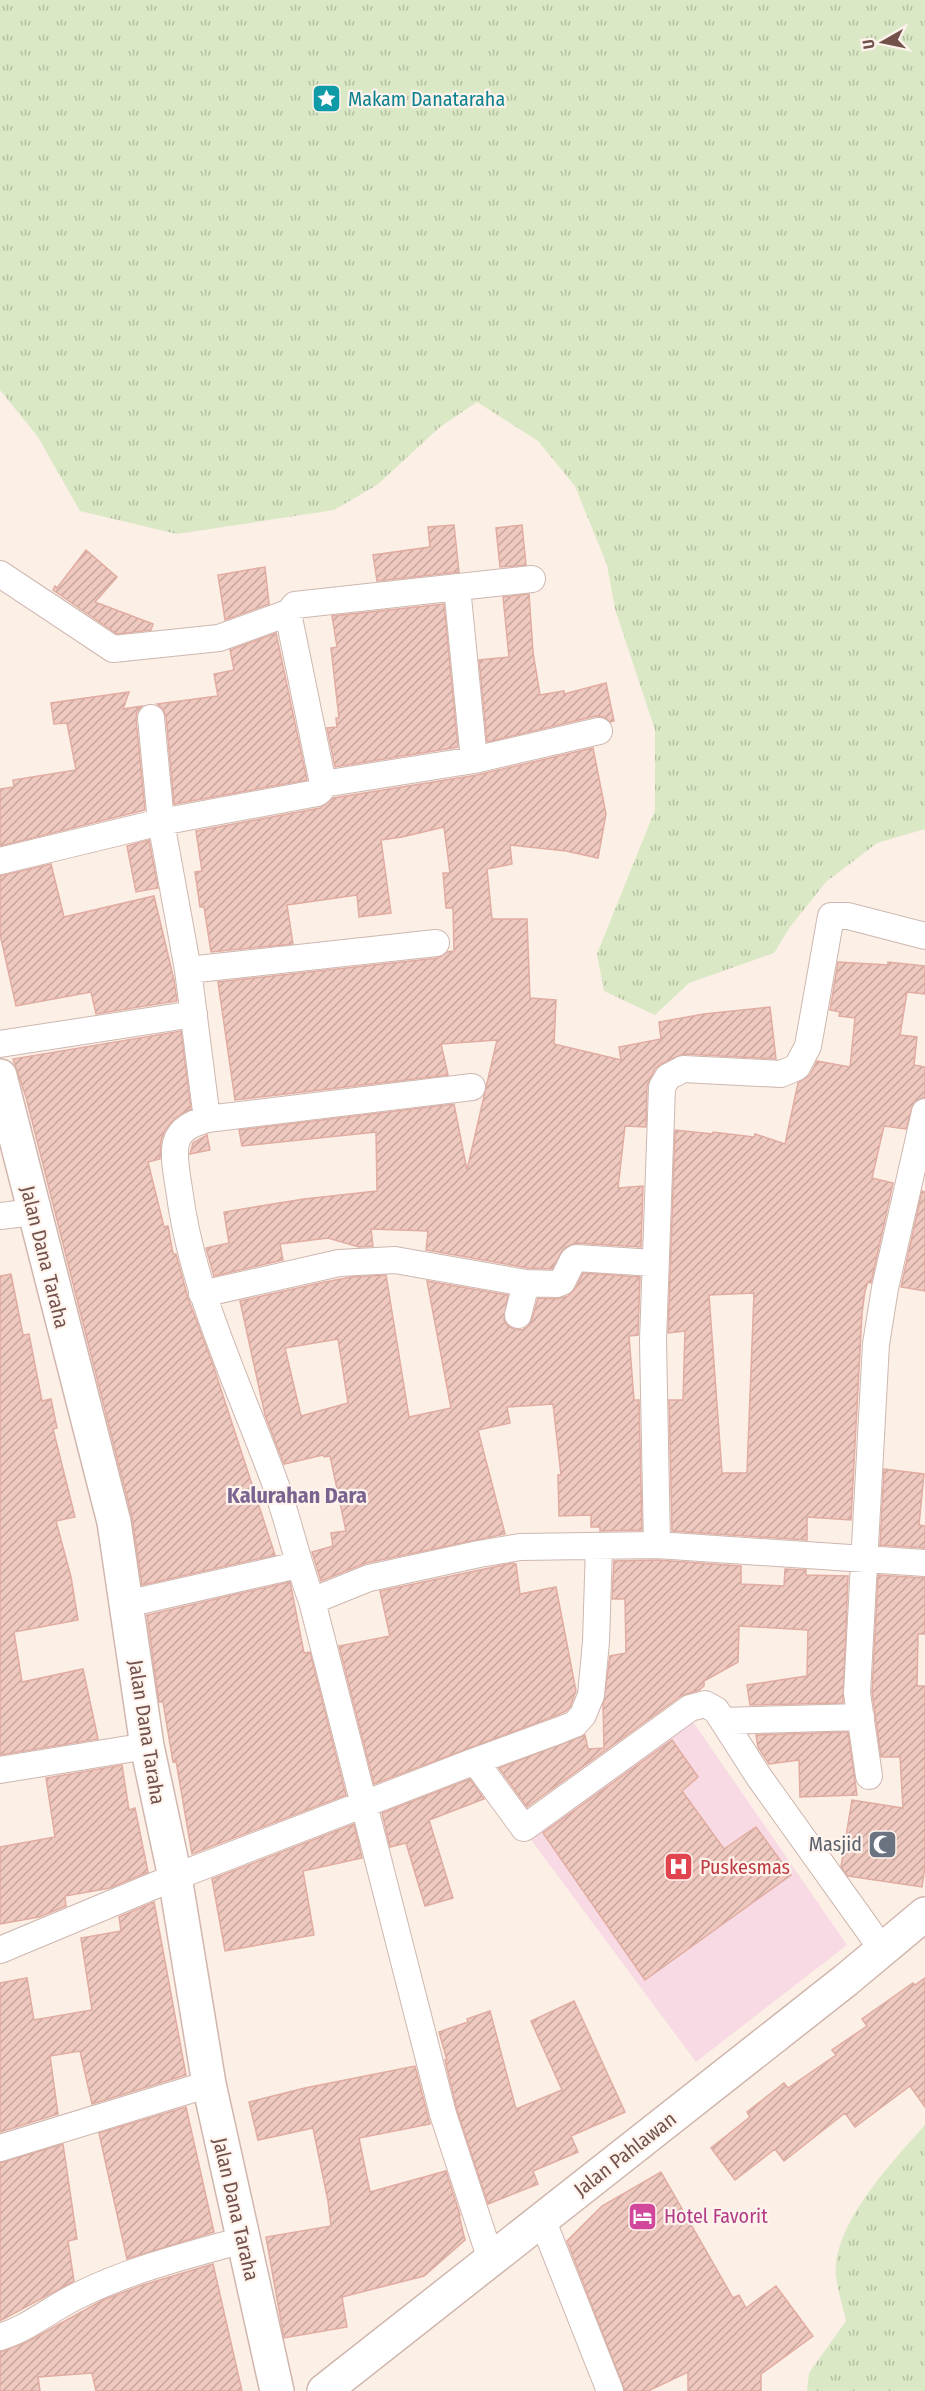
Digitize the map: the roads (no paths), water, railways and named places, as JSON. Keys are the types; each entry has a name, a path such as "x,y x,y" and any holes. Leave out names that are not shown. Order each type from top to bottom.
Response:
{"street":[{"path":"0,574 113,649 219,638 288,613 295,605 532,579"},
{"path":"457,586 474,760"},
{"path":"0,861 161,822 317,793 321,790 323,784 288,613"},
{"path":"151,718 161,822 188,970 207,1119"},
{"path":"323,784 474,760 598,731"},
{"path":"657,1545 653,1341 662,1087 668,1077 683,1069 781,1074 797,1067 808,1046 831,916 848,916 925,936"},
{"path":"188,970 436,943"},
{"path":"0,1044 194,1014"},
{"name":"Jalan Dana Taraha","path":"0,1076 114,1522 147,1746 175,1877 209,2084 277,2391"},
{"path":"472,1087 207,1119 188,1125 176,1143 181,1204 202,1294 276,1486 298,1565 312,1601 443,2114 491,2260"},
{"path":"869,1776 857,1692 876,1344 885,1288 925,1112"},
{"path":"0,1216 33,1212"},
{"path":"202,1294 339,1263 395,1260 526,1283 557,1284 562,1282 576,1258 654,1263"},
{"path":"518,1315 526,1283"},
{"path":"312,1601 369,1578 520,1547 657,1545 925,1563"},
{"path":"0,1950 175,1877 575,1724 583,1715 591,1695 596,1642 599,1546"},
{"path":"126,1604 298,1565"},
{"path":"473,1762 524,1828 690,1708 705,1704 716,1710 759,1777 882,1949"},
{"path":"723,1721 861,1717"},
{"path":"0,1770 147,1746"},
{"name":"Jalan Pahlawan","path":"324,2391 846,1980 925,1914"},
{"path":"0,2148 209,2084"},
{"path":"542,2219 610,2391"},
{"path":"0,2337 20,2331 77,2296 159,2264 243,2240"}],"place":[{"name":"Makam Danataraha","path":"327,99"},
{"name":"Masjid","path":"883,1844"},
{"name":"Puskesmas","path":"679,1867"},
{"name":"Hotel Favorit","path":"643,2216"}],"district":[{"name":"Kalurahan Dara","path":"297,1495"}]}
